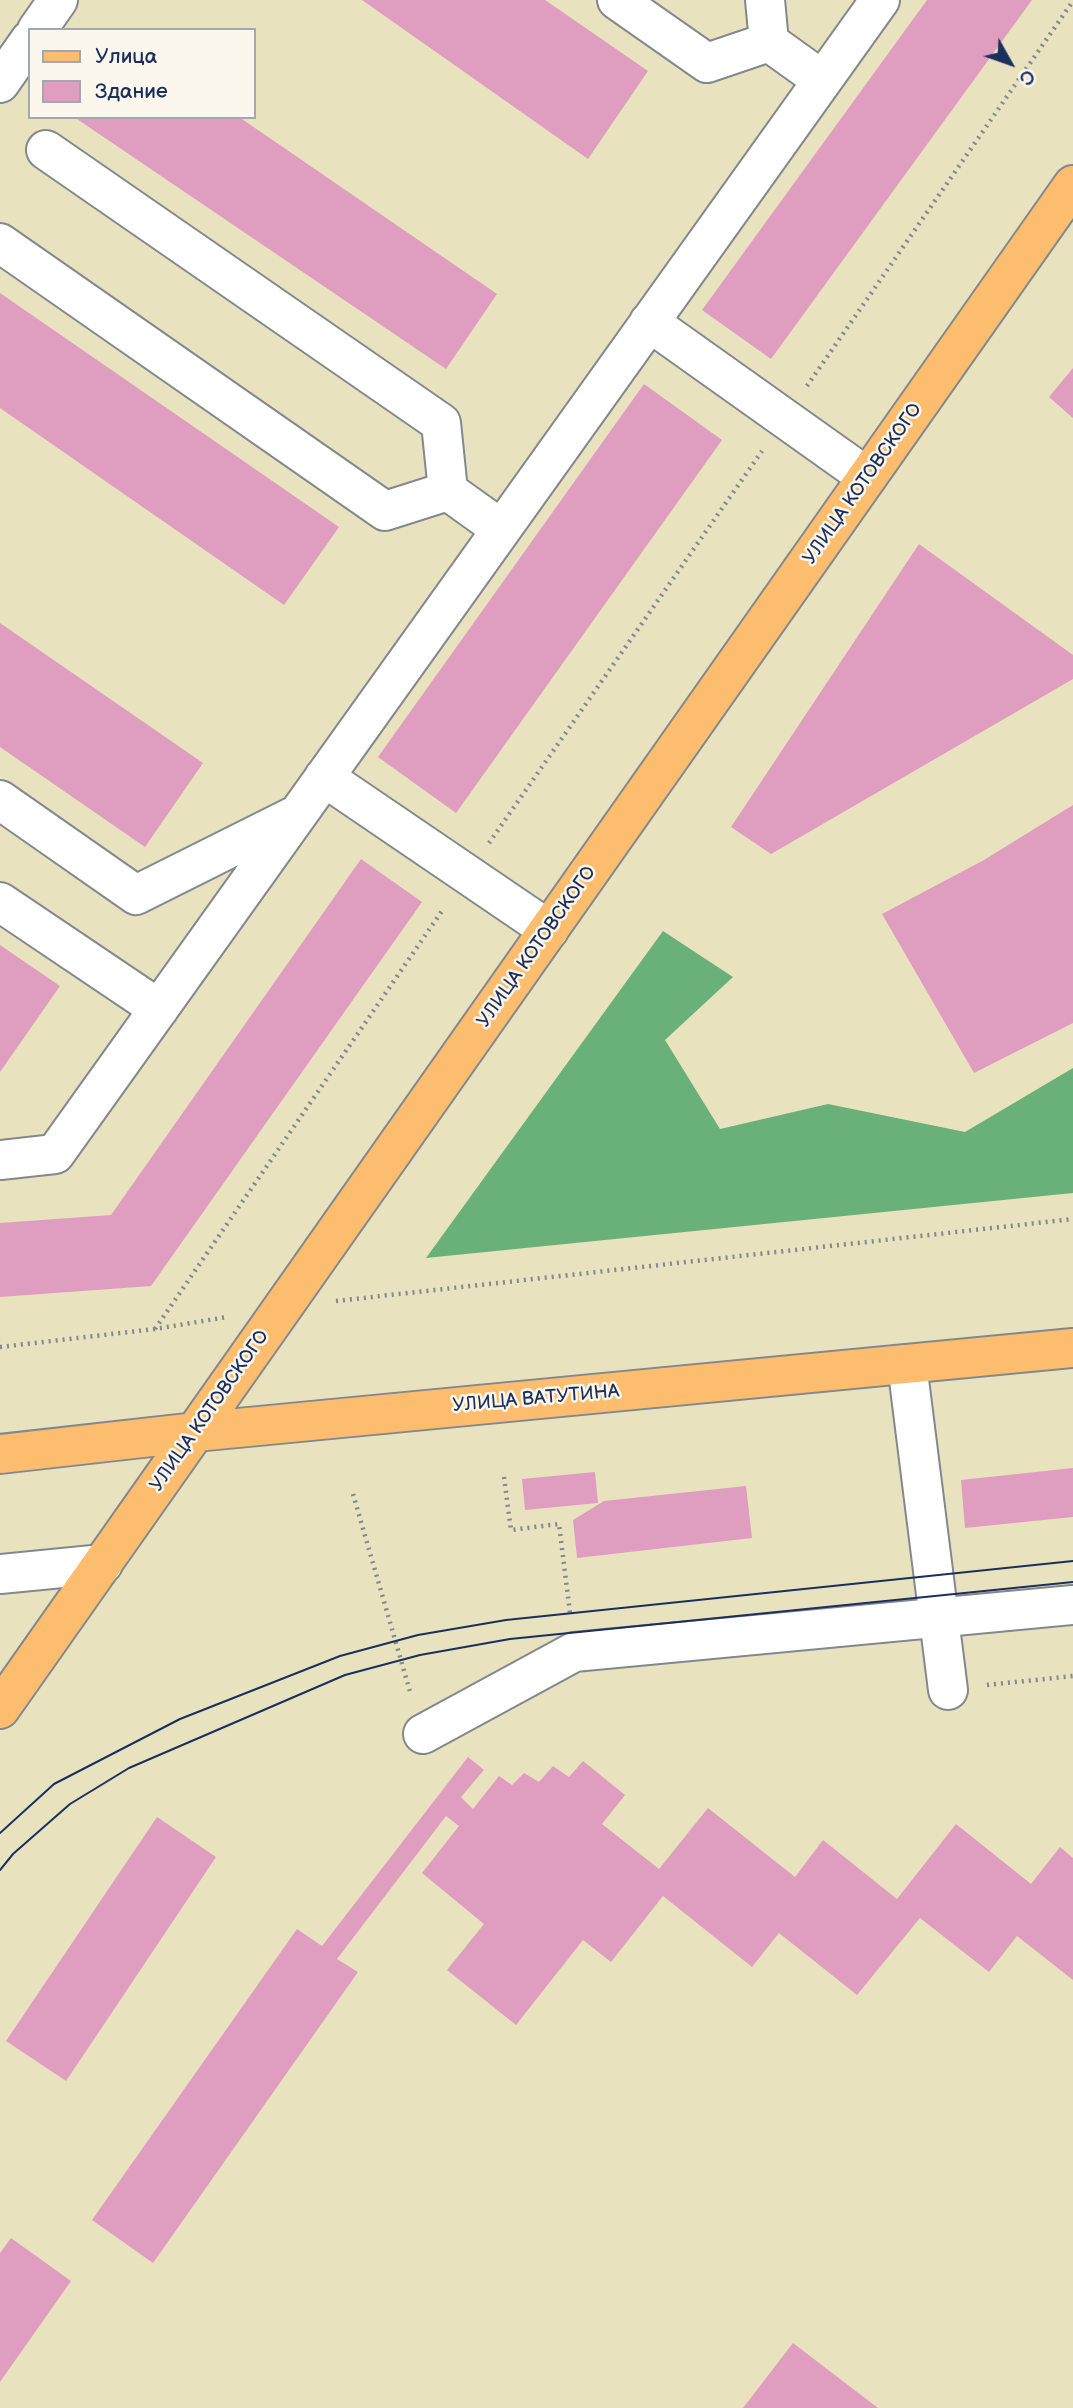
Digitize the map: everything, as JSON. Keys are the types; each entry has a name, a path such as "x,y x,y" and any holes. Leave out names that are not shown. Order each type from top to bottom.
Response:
{"main road":[{"name":"УЛИЦА КОТОВСКОГО","path":"0,1709 1073,185"},
{"name":"УЛИЦА ВАТУТИНА","path":"0,1454 196,1432 1073,1348"}],"street":[{"path":"38,28 58,0"},
{"path":"617,0 707,63 769,42"},
{"path":"765,0 769,42 822,79"},
{"path":"0,1160 55,1154 880,0"},
{"path":"0,83 28,43"},
{"path":"46,150 441,423 448,491 501,529"},
{"path":"0,243 385,511 448,491"},
{"path":"649,322 867,477"},
{"path":"324,777 549,930"},
{"path":"0,800 136,895 298,814"},
{"path":"0,902 159,1009"},
{"path":"907,1364 948,1690"},
{"path":"0,1574 103,1564"},
{"path":"423,1734 574,1652 1073,1605"}],"path":[{"path":"0,1347 155,1329 1073,1"},
{"path":"329,1302 1073,1219"},
{"path":"505,1477 511,1530 559,1524 574,1652"},
{"path":"353,1494 423,1734"},
{"path":"948,1690 1073,1676"}],"green space":[{"path":"663,931 733,977 665,1040 720,1129 828,1104 965,1132 1073,1068 1073,1193 426,1258"}],"building":[{"path":"362,0 545,0 648,71 588,159"},
{"path":"927,0 1032,0 771,359 702,310"},
{"path":"77,119 242,119 497,294 446,369"},
{"path":"0,293 339,527 284,605 0,408"},
{"path":"1073,368 1073,418 1049,397"},
{"path":"644,384 722,440 456,813 378,757"},
{"path":"919,544 1073,655 1073,679 771,854 731,827"},
{"path":"0,623 203,763 145,847 0,747"},
{"path":"1073,805 1073,1023 974,1073 882,914 984,860"},
{"path":"361,859 422,902 151,1286 0,1297 0,1223 111,1215"},
{"path":"0,945 60,986 0,1072"},
{"path":"1073,1468 1073,1517 965,1528 961,1480"},
{"path":"595,1472 598,1503 525,1510 522,1479"},
{"path":"746,1486 752,1538 577,1558 573,1520 604,1501"},
{"path":"468,1757 484,1770 461,1797 473,1809 499,1776 512,1785 524,1773 539,1782 553,1766 569,1777 583,1761 625,1795 602,1824 659,1869 708,1808 795,1877 823,1840 897,1899 956,1824 1031,1884 1060,1847 1073,1858 1073,1980 1017,1936 989,1972 920,1918 857,1995 779,1933 752,1967 663,1896 611,1962 583,1940 516,2025 447,1970 484,1924 422,1873 459,1826 446,1816 337,1959 358,1972 153,2263 92,2220 297,1929 322,1946"},
{"path":"157,1817 216,1857 66,2081 6,2041"},
{"path":"11,2238 71,2281 0,2382 0,2253"},
{"path":"793,2343 878,2408 743,2408"}],"tram line":[{"path":"0,1833 54,1784 180,1719 340,1656 418,1635 506,1620 1073,1561"},
{"path":"0,1870 13,1854 70,1804 129,1768 345,1675 420,1655 510,1639 1073,1582"}]}
